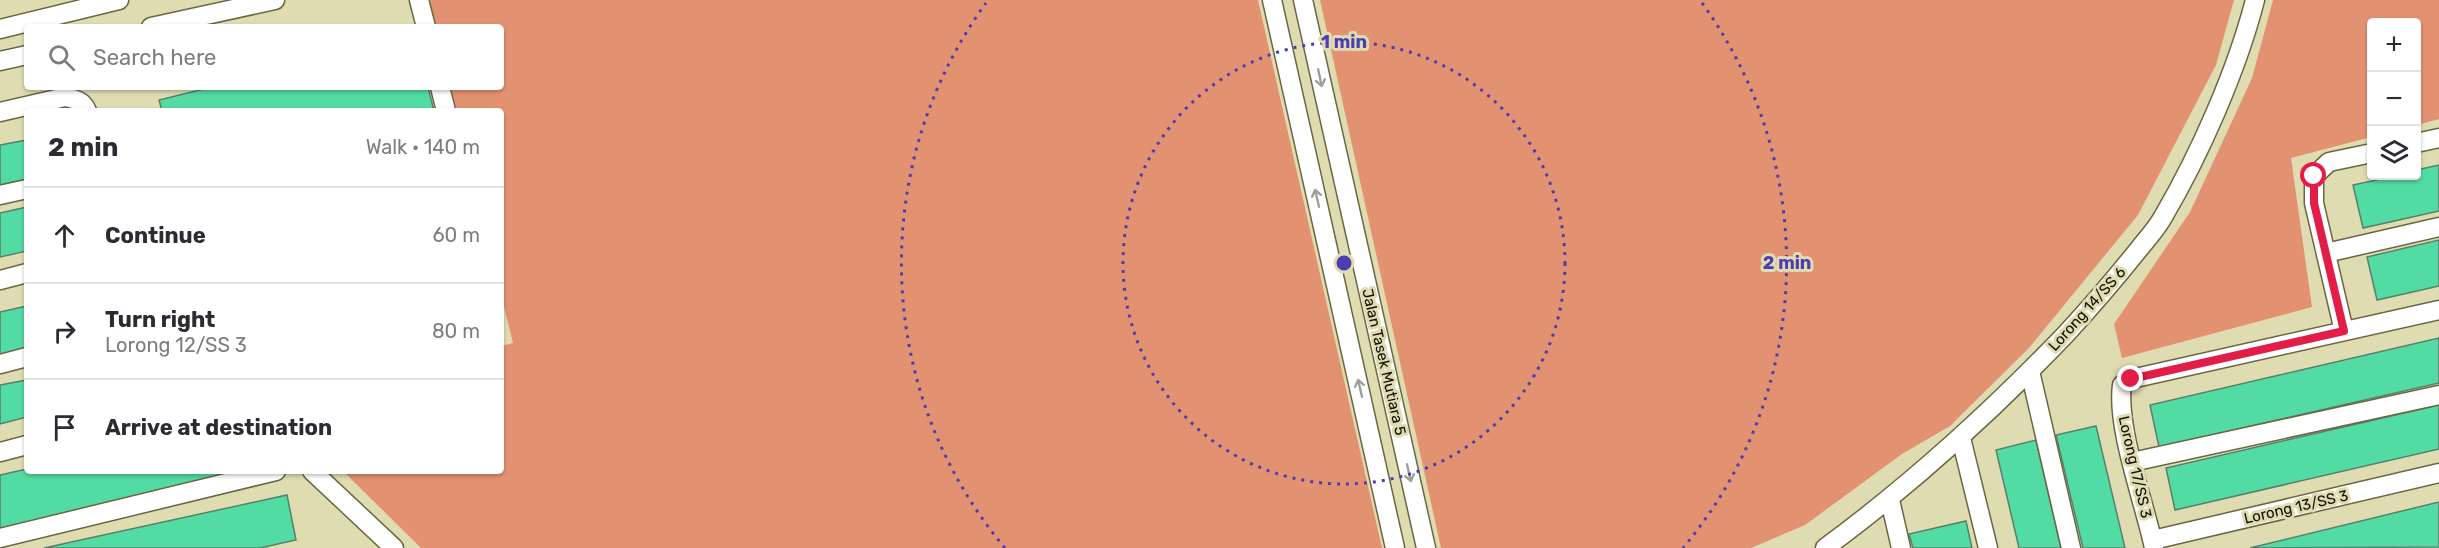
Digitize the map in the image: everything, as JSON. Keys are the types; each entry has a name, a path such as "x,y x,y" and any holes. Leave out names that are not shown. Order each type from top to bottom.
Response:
{"street":[{"path":"0,29 119,0"},
{"path":"165,24 275,0"},
{"path":"419,0 425,24"},
{"name":"Jalan Tasek Mutiara 5","path":"1272,0 1368,419 1395,548"},
{"name":"Jalan Tasek Mutiara 5","path":"1303,0 1426,548"},
{"name":"Lorong 14/SS 6","path":"1825,548 1890,500 1961,438 2030,371 2103,295 2163,219 2194,158 2217,104 2236,58 2255,0"},
{"path":"0,61 24,56"},
{"path":"441,90 445,108"},
{"path":"0,112 65,97 75,99 86,108"},
{"path":"2421,142 2439,138"},
{"path":"2367,154 2329,162 2314,176 2314,203 2344,331 2439,310"},
{"path":"0,195 24,190"},
{"path":"2326,253 2439,227"},
{"path":"0,280 24,274"},
{"name":"Lorong 17/SS 3","path":"2153,544 2132,462 2120,398 2122,385 2131,379 2344,331"},
{"path":"0,364 24,358"},
{"path":"2030,371 2071,548"},
{"path":"2132,462 2439,395"},
{"path":"1368,419 1394,410"},
{"path":"1961,438 1988,548"},
{"path":"0,452 24,446"},
{"name":"Lorong 13/SS 3","path":"2153,544 2439,473"},
{"path":"0,538 264,474"},
{"path":"315,474 394,548"},
{"path":"1890,500 1901,548"}],"shaded area":[{"path":"429,0 1258,0 1382,548 421,548 346,474 504,474 504,345 513,343 504,307 504,108 455,108 451,90 504,90 504,24 435,24"},
{"path":"1320,0 2234,0 2216,65 2138,215 2028,349 1950,426 1902,454 1805,525 1751,548 1441,548"},
{"path":"2273,0 2439,0 2439,119 2421,124 2421,18 2367,18 2367,138 2291,158 2312,307 2122,358 2114,324 2190,212 2252,78"}],"building":[{"path":"200,90 429,90 433,108 161,108 159,100"},
{"path":"24,141 24,180 0,185 0,145"},
{"path":"2439,165 2439,211 2363,228 2353,185 2376,180 2421,180 2421,169"},
{"path":"24,208 24,252 0,257 0,213"},
{"path":"2439,240 2439,286 2377,300 2367,257"},
{"path":"24,307 24,349 0,355 0,312"},
{"path":"2439,338 2439,383 2159,447 2150,405"},
{"path":"24,381 24,418 0,424 0,385"},
{"path":"2439,405 2439,449 2175,510 2166,468"},
{"path":"2096,426 2125,548 2083,548 2056,435"},
{"path":"2036,440 2061,548 2019,548 1996,450"},
{"path":"24,470 24,474 226,474 227,478 0,529 0,475"},
{"path":"287,495 296,540 260,548 44,548"},
{"path":"2439,502 2439,547 2250,548"},
{"path":"1966,521 1972,548 1913,548 1909,534"}],"route":[{"path":"2131,379 2344,331 2314,203 2314,176"}]}
